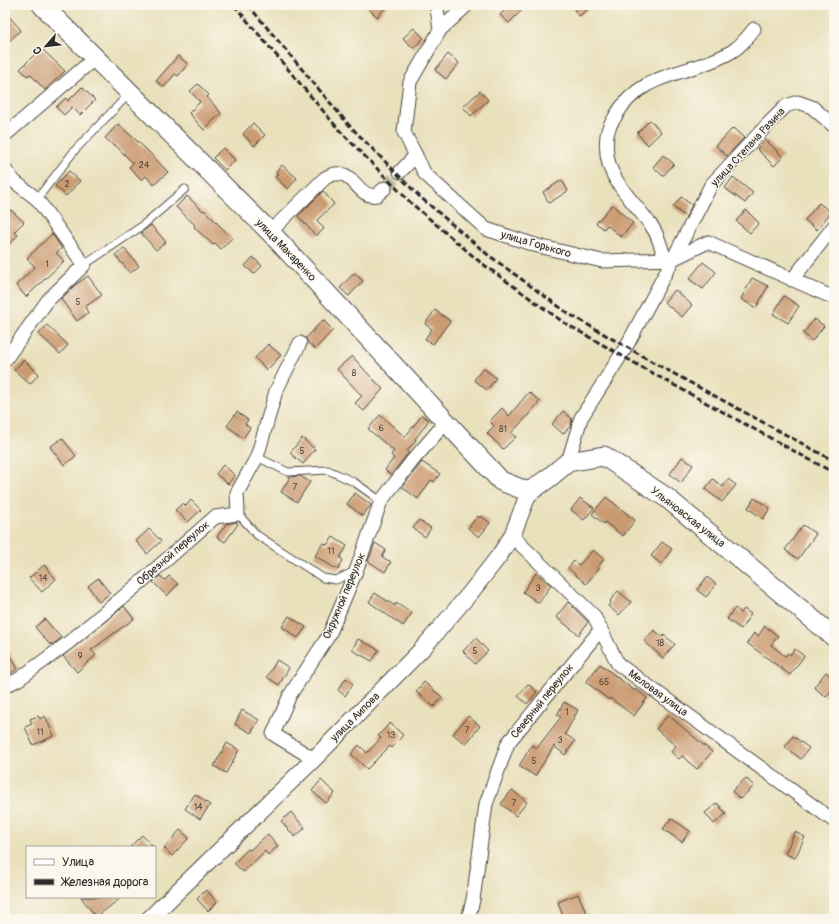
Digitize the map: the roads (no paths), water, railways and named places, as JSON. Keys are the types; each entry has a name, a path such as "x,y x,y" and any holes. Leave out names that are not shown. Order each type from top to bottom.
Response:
{"main road":[{"name":"улица Макаренко","path":"42,5 270,232 501,481 529,492"},
{"name":"Ульяновская улица","path":"568,462 604,456 667,498 834,637"},
{"path":"529,492 568,462"}],"street":[{"path":"435,5 437,8 440,30"},
{"name":"улица Горького","path":"467,5 440,30 410,82 404,132 425,174 486,229 538,246 602,262 669,260 708,242 834,298"},
{"path":"669,260 655,230 612,174 608,163 607,145 609,128 619,110 631,96 643,86 673,73 705,63 731,52 745,42 754,29"},
{"path":"5,136 95,58"},
{"name":"улица Степана Разина","path":"568,462 581,418 626,346 669,260 711,185 786,106 798,102 812,107 834,126"},
{"path":"400,172 416,155"},
{"path":"5,170 15,182 37,199 84,265 48,300 5,360"},
{"path":"270,232 325,178 332,174 340,173 345,175 369,195 378,195 385,188"},
{"path":"792,280 834,226"},
{"path":"238,514 237,494 258,457 276,391 300,343"},
{"name":"Окружной переулок","path":"314,759 273,734 290,695 330,636 356,571 381,501 413,460 446,422"},
{"name":"улица Аипова","path":"149,919 314,759 423,648 499,556 512,536 529,492"},
{"name":"Обрезной переулок","path":"5,686 19,679 68,643 215,517 238,514"},
{"name":"Меловая улица","path":"512,536 594,616 618,664 834,821"},
{"name":"Северный переулок","path":"468,919 486,804 508,743 600,629"}],"lane":[{"path":"37,199 75,150 130,93"},
{"path":"84,265 142,226 185,189"},
{"path":"258,457 288,472 328,470 354,482 381,501"},
{"path":"238,514 257,535 323,578 336,580 356,571"}],"tunnel":[{"path":"385,188 400,172"}],"railway":[{"path":"234,5 340,131 411,203 480,262 563,322 652,373 834,473"},
{"path":"248,5 348,124 419,196 487,254 569,314 658,365 834,461"}]}
